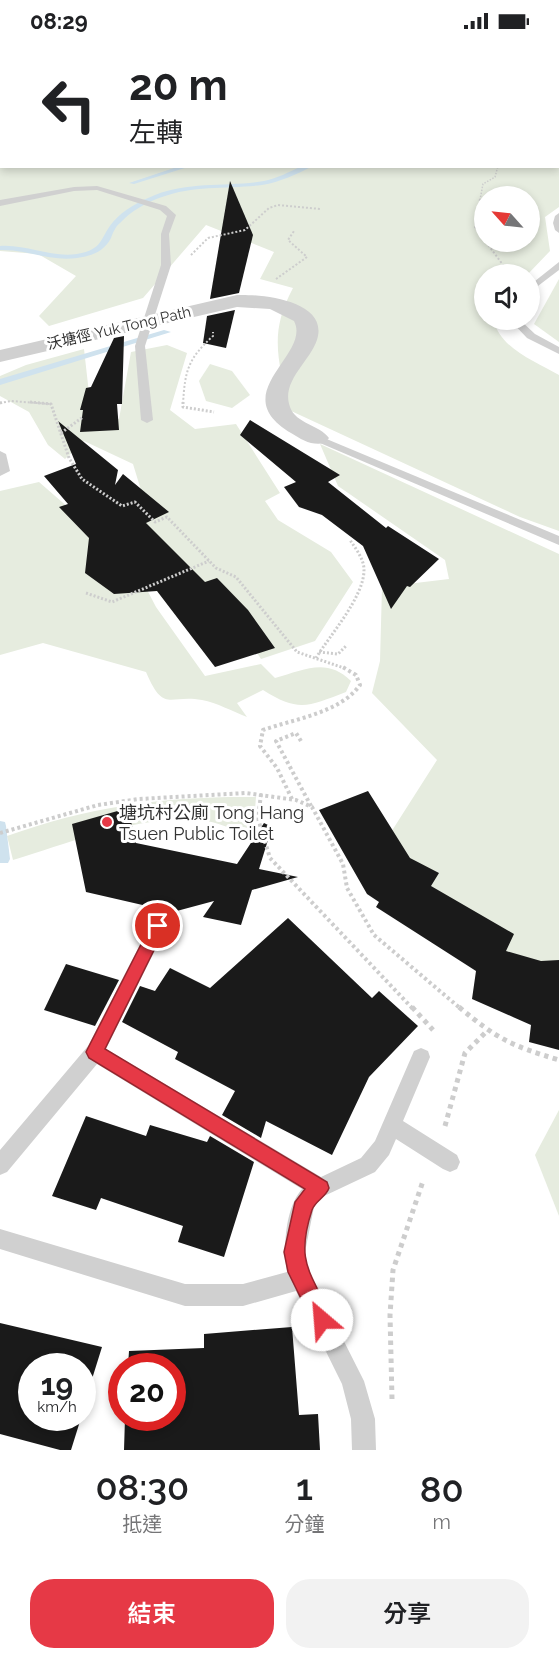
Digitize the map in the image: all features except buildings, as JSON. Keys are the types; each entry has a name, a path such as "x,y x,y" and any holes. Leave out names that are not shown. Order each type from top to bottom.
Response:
{"street":[{"name":"沃塘徑 Yuk Tong Path","path":"0,356 237,301 272,304 300,315 307,321 309,328 307,337 278,388 276,396 279,412 287,421 317,438"}],"lane":[{"path":"0,203 86,188 107,189 153,205 172,215 165,234 166,265 140,346 147,420"},
{"path":"559,216 557,223 559,230"},
{"path":"540,281 559,265"},
{"path":"525,330 531,336 559,351"},
{"path":"317,438 559,541"},
{"path":"0,454 4,471 0,472"},
{"path":"0,1165 95,1052 158,926"},
{"path":"95,1052 320,1188"},
{"path":"364,1450 363,1419 353,1381 302,1279 294,1252 296,1234 305,1202 320,1188 368,1165 382,1148 422,1057"},
{"path":"392,1125 442,1157"},
{"path":"0,1239 185,1295 243,1295 302,1279"}],"path":[{"path":"483,186 495,177 497,168"},
{"path":"220,233 244,230 269,208 278,205 320,209"},
{"path":"208,238 223,228"},
{"path":"270,283 307,257 288,240 294,231"},
{"path":"181,313 214,324 213,336 191,356 185,366 183,407 214,412"},
{"path":"0,404 11,401 51,404 69,458 82,479 122,506 135,502 155,522 167,517 216,568 236,577 297,652 356,675 360,685 358,692 345,701 263,730 261,746 277,768 292,799"},
{"path":"61,433 83,417"},
{"path":"316,658 358,589 364,573 359,553 350,540"},
{"path":"86,593 112,602 209,561"},
{"path":"320,652 338,654 346,646"},
{"path":"301,741 296,733 276,741 343,864 347,888 374,935 487,1031 514,1047 559,1060"},
{"path":"261,794 258,819 270,858 434,1032 422,1057"},
{"path":"0,833 99,805 133,800 195,795 261,794 292,799 312,807"},
{"path":"63,815 65,823"},
{"path":"392,1405 390,1315 393,1270 407,1223 442,1157 447,1122 465,1053 487,1031"}],"shaded area":[{"path":"0,168 559,168 559,207 545,217 550,251 538,264 474,264 474,330 497,330 503,339 520,353 559,375 559,531 520,517 289,410 279,362 278,334 285,304 293,288 260,279 274,252 206,225 143,298 49,326 39,316 76,276 38,254 0,251"},
{"path":"559,279 559,342 540,328 540,313"},
{"path":"167,345 187,353 170,410 195,429 236,424 280,493 265,501 278,520 331,552 353,582 315,641 261,659 213,585 165,588 125,544 144,500 133,464 84,441 65,459 48,445 29,412 0,396 0,376 26,365 84,349 92,420 119,419 131,352"},
{"path":"210,364 232,371 250,395 232,408 206,401 199,381"},
{"path":"320,444 559,554 559,963 477,957 379,851 437,760 372,693 380,661 382,587 449,579 445,560 338,486"},
{"path":"39,482 100,535 120,538 156,607 205,676 261,664 275,678 305,669 324,667 333,669 351,681 346,692 304,705 286,702 263,690 237,703 247,717 202,700 168,700 158,693 146,672 43,643 0,655 0,491"},
{"path":"256,797 254,822 260,845 234,830 206,821 157,821 108,831 13,860 7,836 69,817 130,805 192,798"},
{"path":"559,1110 559,1216 535,1155"}],"waterway":[{"path":"132,183 181,168"},
{"path":"0,248 20,248 67,257 89,253 103,245 115,223 122,217 139,205 160,195 193,188 264,183 284,178 305,168"},
{"path":"0,382 167,332"},
{"path":"0,826 3,859"}],"place":[{"name":"塘坑村公廁 Tong Hang Tsuen Public Toilet","path":"107,822"}],"route":[{"path":"158,926 95,1052 320,1188 305,1202 296,1234 294,1252 298,1272 322,1320"}]}
